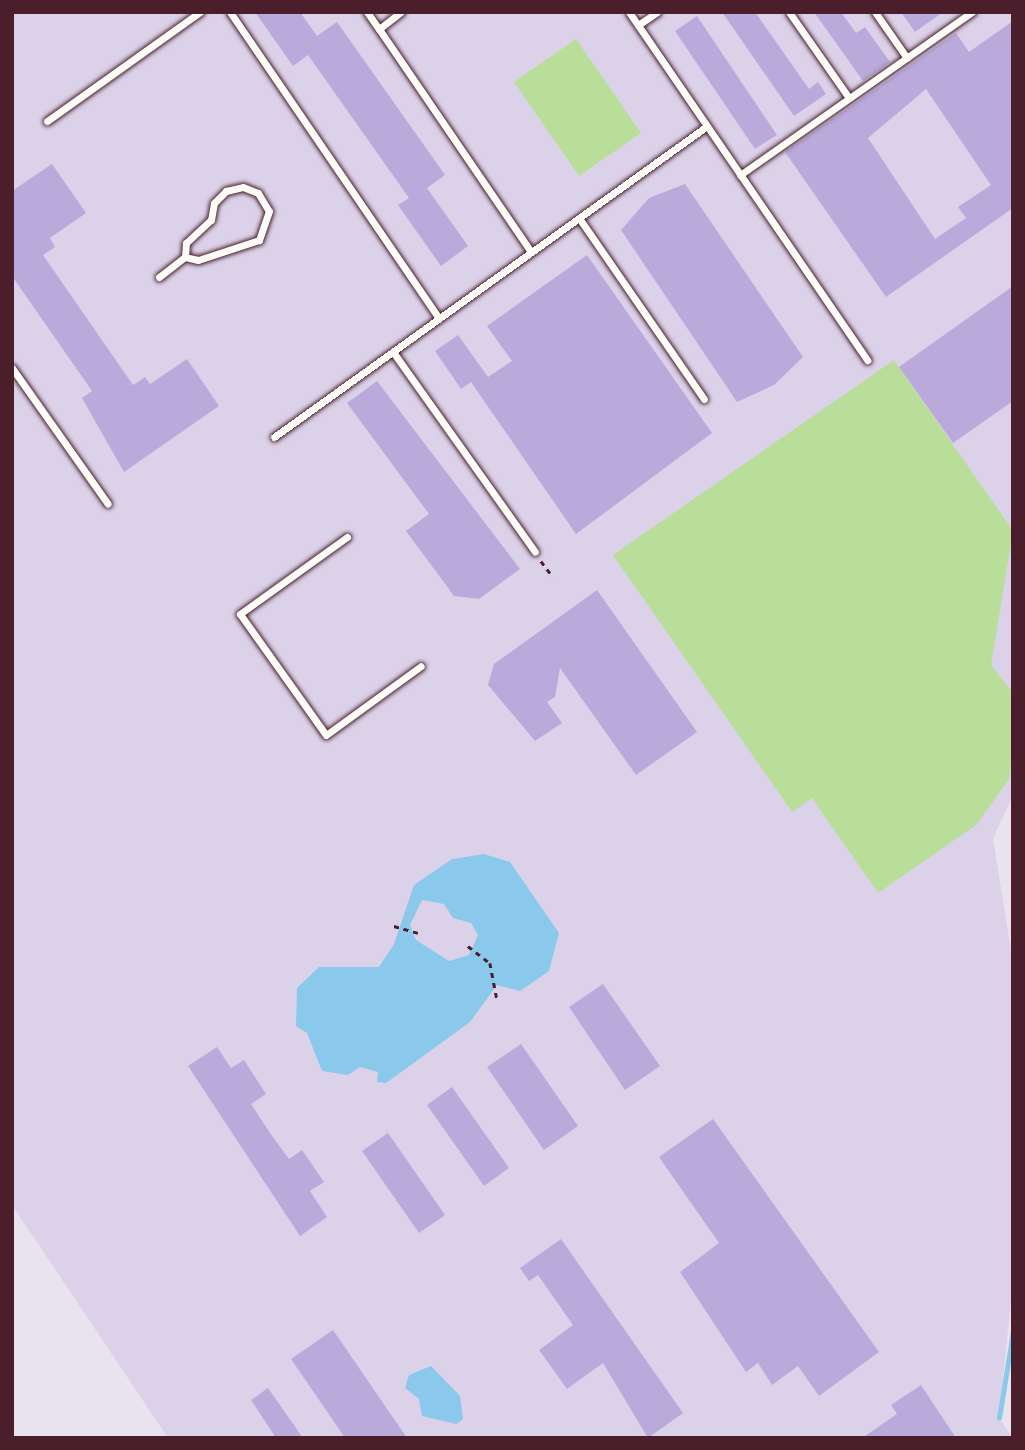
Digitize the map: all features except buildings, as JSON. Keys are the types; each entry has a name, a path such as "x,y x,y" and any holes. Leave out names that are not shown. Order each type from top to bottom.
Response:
{"lane":[{"path":"47,121 200,12"},
{"path":"230,12 439,318"},
{"path":"367,12 531,252"},
{"path":"379,29 401,12"},
{"path":"629,12 867,360"},
{"path":"638,25 657,12"},
{"path":"789,12 849,98"},
{"path":"875,12 907,58"},
{"path":"740,175 968,13"},
{"path":"274,437 707,126"},
{"path":"226,191 258,193 269,211 259,240 198,260 186,257 186,243 211,220 226,191"},
{"path":"579,218 704,399"},
{"path":"159,277 186,257"},
{"path":"393,352 535,552"},
{"path":"12,368 108,504"},
{"path":"348,537 240,614 326,735 421,666"}],"path":[{"path":"535,552 553,578"},
{"path":"394,926 418,933"},
{"path":"468,946 490,963 497,998"}],"shaded area":[{"path":"12,12 1013,12 1013,795 993,839 1013,962 1013,1281 999,1418 1013,1438 168,1438 12,1205"}],"green space":[{"path":"576,39 641,133 579,176 514,82"},
{"path":"894,360 1013,531 991,665 1013,693 1013,748 1009,779 976,825 878,893 812,798 792,812 613,555"}],"water":[{"path":"484,854 510,862 559,933 549,971 520,991 497,985 470,1022 386,1083 377,1082 378,1072 360,1067 348,1075 322,1071 307,1033 296,1026 297,988 319,967 379,967 394,944 414,885 452,859","holes":["422,900 444,904 453,918 471,923 478,935 469,955 449,961 416,940 410,925"]},
{"path":"431,1366 460,1396 463,1419 456,1424 422,1416 419,1399 405,1388 409,1375"}],"waterway":[{"path":"999,1418 1013,1332"}]}
